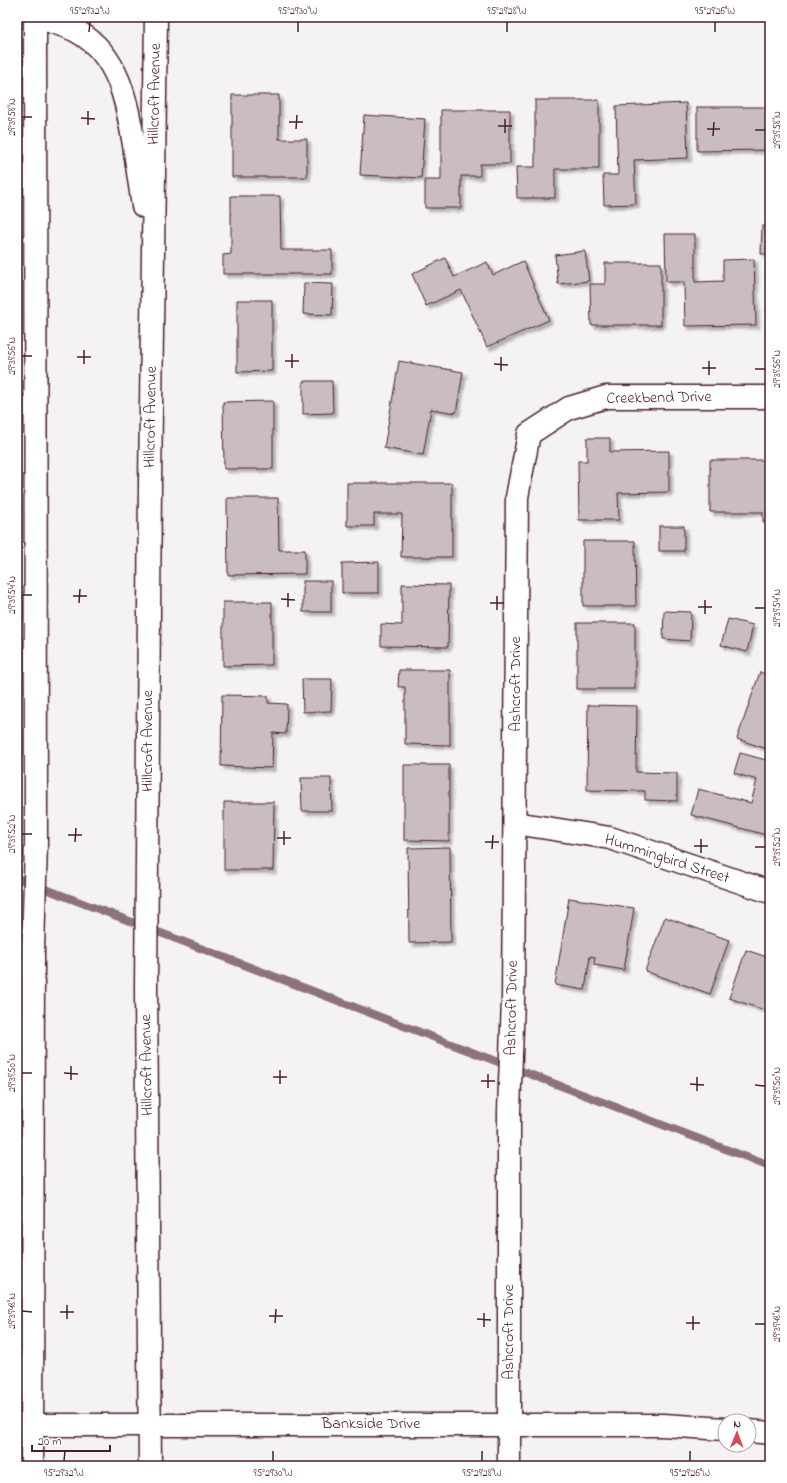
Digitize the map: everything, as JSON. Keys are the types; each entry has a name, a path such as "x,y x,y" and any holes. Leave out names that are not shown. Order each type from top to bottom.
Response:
{"main road":[{"path":"32,1466 25,1425 36,843 36,17 78,31 98,48 107,59 121,84 129,114 153,268"},
{"name":"Hillcroft Avenue","path":"150,1466 146,989 156,17"},
{"name":"Creekbend Drive","path":"517,549 517,497 529,434 569,408 606,397 770,397"},
{"name":"Ashcroft Drive","path":"509,1466 509,1112 513,999 517,549"},
{"name":"Hummingbird Street","path":"515,823 610,838 770,892"},
{"name":"Bankside Drive","path":"25,1425 663,1425 717,1428"},
{"path":"757,1431 770,1432"}],"building":[{"path":"232,95 279,95 279,139 307,139 307,177 232,177"},
{"path":"535,100 599,100 599,169 555,169 555,198 517,198 516,167 535,167"},
{"path":"686,103 688,158 634,160 636,204 604,205 603,175 618,175 616,106"},
{"path":"697,107 767,107 767,150 697,151"},
{"path":"441,110 510,110 510,164 480,164 480,176 461,176 461,208 425,208 425,180 441,180"},
{"path":"364,115 425,119 421,178 360,175"},
{"path":"231,196 280,196 281,250 332,250 332,274 223,274 223,255 231,254"},
{"path":"762,226 770,227 770,254 761,254"},
{"path":"665,234 695,234 695,282 723,281 723,260 754,259 756,325 685,326 684,282 666,282"},
{"path":"585,251 589,281 558,284 555,255"},
{"path":"445,258 454,277 487,262 493,275 523,261 549,320 487,347 461,290 426,306 412,274"},
{"path":"605,263 661,263 661,325 591,325 590,284 605,284"},
{"path":"304,283 333,284 332,315 303,314"},
{"path":"237,300 272,300 272,371 237,372"},
{"path":"399,361 463,372 456,413 431,409 423,455 384,448"},
{"path":"303,381 332,381 333,413 303,414"},
{"path":"273,401 273,469 224,469 223,402"},
{"path":"587,438 610,438 610,452 669,451 669,492 618,493 619,520 579,520 578,461 587,461"},
{"path":"710,460 770,460 770,522 763,522 763,512 710,512"},
{"path":"347,483 452,483 452,557 401,557 402,514 374,514 374,526 347,526"},
{"path":"227,498 278,498 279,550 305,550 305,574 228,575"},
{"path":"659,526 684,526 684,551 659,551"},
{"path":"583,541 635,541 636,606 583,606"},
{"path":"379,562 379,593 342,593 342,563"},
{"path":"303,581 331,581 331,612 303,612"},
{"path":"402,584 449,585 448,647 381,646 381,624 402,625"},
{"path":"223,602 272,602 272,665 223,666"},
{"path":"664,611 691,612 690,641 663,639"},
{"path":"728,619 753,625 747,652 721,645"},
{"path":"577,623 635,623 635,689 577,689"},
{"path":"399,670 450,670 450,745 405,744 405,687 398,687"},
{"path":"760,672 770,676 770,750 737,739"},
{"path":"302,679 332,679 331,711 303,712"},
{"path":"222,695 268,696 268,703 287,704 286,734 273,733 272,768 221,766"},
{"path":"588,705 637,706 636,772 677,773 677,801 645,800 645,791 587,790"},
{"path":"740,753 770,761 770,836 691,815 698,789 751,803 757,780 734,773"},
{"path":"404,765 449,765 449,841 404,840"},
{"path":"301,778 331,778 332,811 302,811"},
{"path":"224,802 274,802 273,870 224,870"},
{"path":"450,847 451,942 409,943 408,848"},
{"path":"569,898 634,908 624,970 594,965 595,957 590,956 585,990 555,985"},
{"path":"665,917 729,940 710,994 645,971"},
{"path":"746,950 770,958 770,1012 729,998"}],"waterway":[{"path":"17,878 770,1166"}]}
